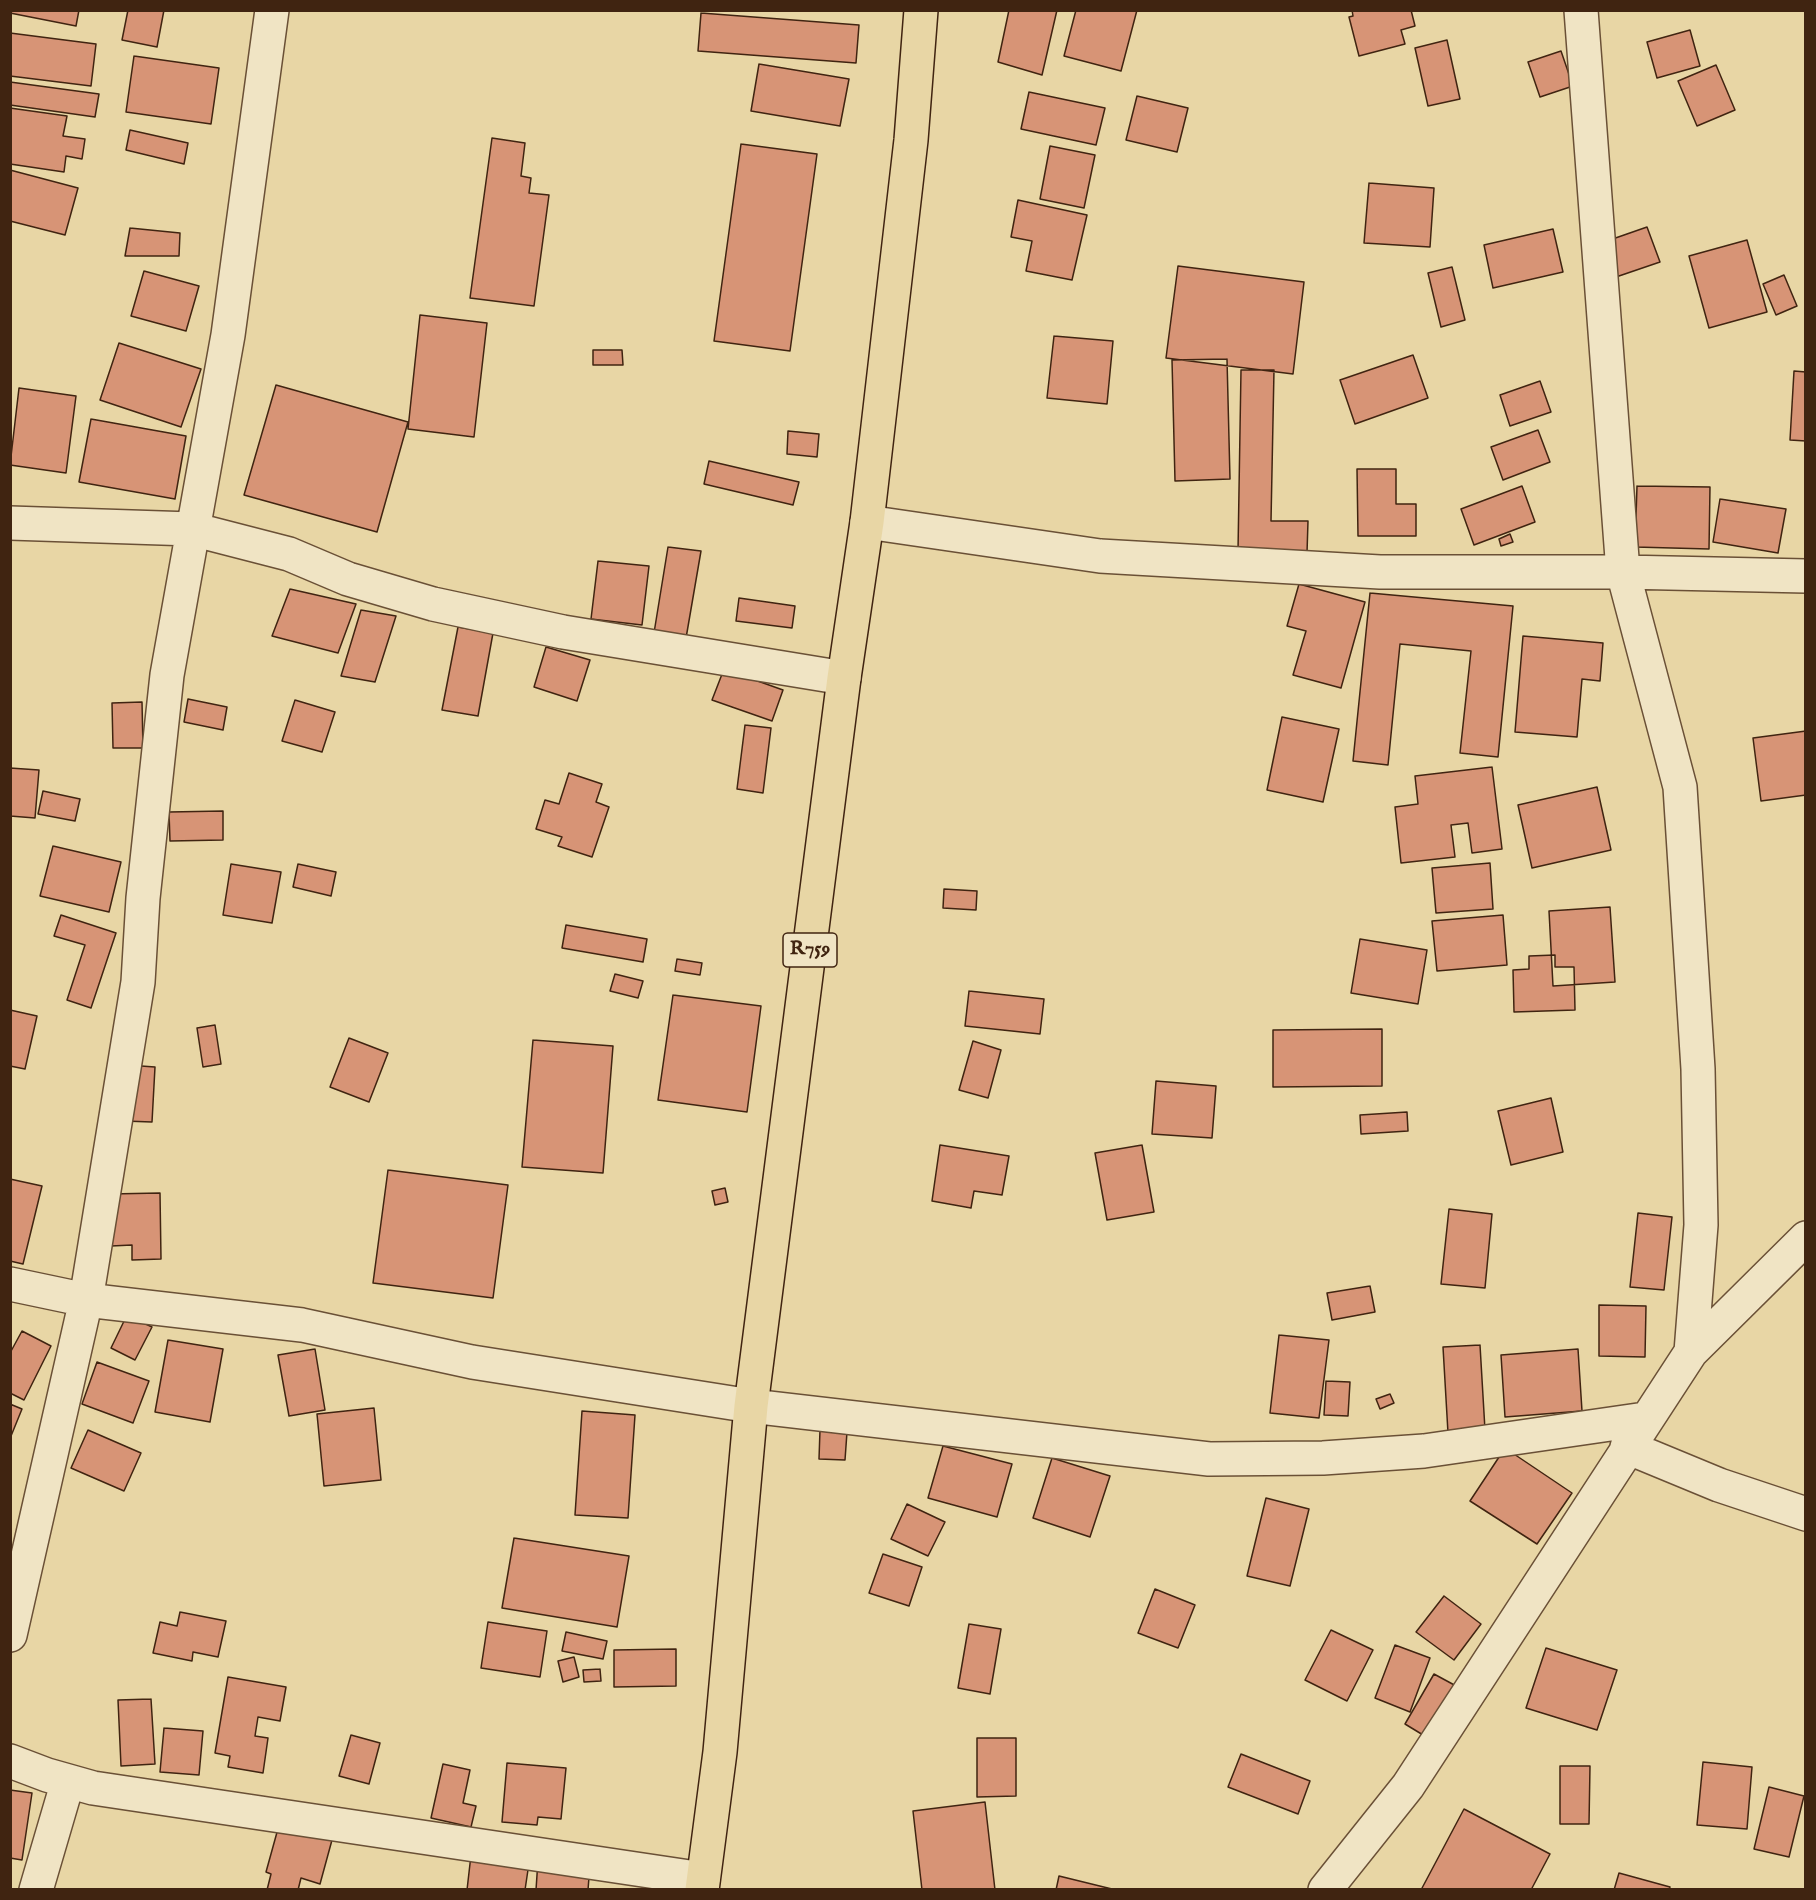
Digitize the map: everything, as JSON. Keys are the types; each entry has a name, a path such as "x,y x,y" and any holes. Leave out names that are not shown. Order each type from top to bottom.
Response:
{"main road":[{"name":"R759","path":"702,1884 720,1752 752,1406 844,678 867,522 911,140 921,10"}],"street":[{"path":"10,1635 86,1300 138,982 143,898 167,675 228,335 272,10"},
{"path":"1581,10 1623,572 1680,787 1698,1069 1701,1225 1691,1352"},
{"path":"867,522 1100,556 1380,572 1623,572 1806,576"},
{"path":"10,523 192,529 290,554 348,579 433,604 563,632 844,678"},
{"path":"1325,1890 1408,1786 1645,1419 1691,1352 1806,1238"},
{"path":"10,1284 86,1300 302,1325 472,1362 752,1406 1209,1459 1323,1458 1424,1451 1645,1419"},
{"path":"1627,1447 1719,1485 1806,1515"},
{"path":"10,1761 93,1788 702,1884"},
{"path":"36,1890 68,1781"}],"building":[{"path":"10,10 79,10 76,26 10,13"},
{"path":"128,10 164,10 157,47 122,40"},
{"path":"1009,10 1057,10 1042,75 998,62"},
{"path":"1076,10 1137,10 1121,71 1064,56"},
{"path":"1352,10 1411,10 1415,26 1401,30 1405,44 1359,56 1349,17 1353,16"},
{"path":"701,13 859,25 856,63 698,51"},
{"path":"1690,30 1700,66 1657,78 1647,42"},
{"path":"10,33 96,44 91,86 10,76"},
{"path":"1447,40 1460,99 1428,106 1415,48"},
{"path":"1561,51 1573,86 1540,97 1528,62"},
{"path":"134,56 219,68 211,124 126,112"},
{"path":"759,64 849,79 840,126 751,111"},
{"path":"1716,65 1735,110 1697,126 1678,81"},
{"path":"10,82 99,94 95,117 10,105"},
{"path":"1029,92 1105,108 1096,145 1021,129"},
{"path":"1137,96 1188,108 1177,152 1126,140"},
{"path":"10,108 67,116 63,136 85,139 82,159 66,156 64,172 10,164"},
{"path":"130,130 188,143 184,164 126,150"},
{"path":"492,138 525,143 521,176 531,178 529,193 549,195 534,306 470,298"},
{"path":"741,144 817,154 790,351 714,341"},
{"path":"1050,146 1095,155 1084,208 1040,199"},
{"path":"10,170 78,188 65,235 10,221"},
{"path":"1369,183 1434,188 1430,247 1364,243"},
{"path":"1018,200 1087,215 1072,280 1026,271 1032,241 1011,237"},
{"path":"1647,227 1660,262 1616,277 1604,242"},
{"path":"130,228 180,233 179,256 125,256"},
{"path":"1553,229 1563,272 1493,288 1484,245"},
{"path":"1747,240 1767,312 1709,328 1689,256"},
{"path":"1178,266 1304,282 1293,374 1166,358"},
{"path":"1452,267 1465,320 1441,327 1428,273"},
{"path":"144,271 199,286 186,331 131,316"},
{"path":"1784,275 1797,306 1776,315 1763,284"},
{"path":"420,315 487,323 474,437 408,429"},
{"path":"1054,336 1113,341 1107,404 1047,398"},
{"path":"119,343 201,369 181,427 100,400"},
{"path":"593,350 622,350 623,365 593,365"},
{"path":"1413,355 1428,398 1355,424 1340,380"},
{"path":"1227,359 1230,479 1175,481 1172,360"},
{"path":"1241,370 1274,370 1271,521 1308,521 1307,553 1238,551"},
{"path":"1794,371 1806,372 1806,441 1790,440"},
{"path":"1540,381 1551,412 1510,426 1500,395"},
{"path":"276,385 408,422 377,532 244,495"},
{"path":"19,388 76,396 66,473 10,465"},
{"path":"91,419 186,436 175,499 79,482"},
{"path":"1538,430 1550,462 1503,480 1491,447"},
{"path":"788,431 819,434 817,457 787,454"},
{"path":"709,461 799,482 793,505 704,484"},
{"path":"1357,469 1396,469 1396,504 1416,504 1416,536 1358,536"},
{"path":"1522,486 1535,522 1474,545 1461,509"},
{"path":"1637,486 1710,487 1709,549 1635,547"},
{"path":"1720,499 1786,509 1778,553 1713,542"},
{"path":"1510,534 1513,542 1501,546 1499,539"},
{"path":"668,547 701,551 685,644 653,639"},
{"path":"598,561 649,566 642,625 591,619"},
{"path":"1299,584 1365,602 1341,688 1293,675 1306,631 1287,626"},
{"path":"290,589 356,604 338,653 272,636"},
{"path":"1370,593 1513,606 1498,757 1460,753 1471,651 1400,644 1388,765 1353,761"},
{"path":"739,598 795,606 792,628 736,621"},
{"path":"361,610 396,616 375,682 341,676"},
{"path":"458,627 493,633 478,716 442,710"},
{"path":"1523,636 1603,643 1600,681 1582,679 1577,737 1515,732"},
{"path":"546,647 590,660 577,701 534,687"},
{"path":"724,669 783,690 772,721 712,700"},
{"path":"188,699 227,707 223,730 184,722"},
{"path":"295,700 335,712 322,752 282,741"},
{"path":"142,702 143,748 113,748 112,703"},
{"path":"1282,717 1339,729 1323,802 1267,790"},
{"path":"745,725 771,728 763,793 737,789"},
{"path":"1806,731 1806,795 1761,801 1753,738"},
{"path":"1492,767 1502,849 1472,853 1468,823 1451,825 1455,857 1401,863 1395,807 1418,804 1415,776"},
{"path":"10,768 39,770 35,818 10,816"},
{"path":"569,773 602,784 596,802 609,807 592,857 558,846 562,837 536,829 545,800 559,804"},
{"path":"1597,787 1611,850 1532,868 1518,805"},
{"path":"43,791 80,799 75,821 38,814"},
{"path":"223,811 223,840 170,841 169,812"},
{"path":"53,846 121,862 109,912 40,896"},
{"path":"1490,863 1493,909 1436,913 1432,868"},
{"path":"231,864 281,872 272,923 223,915"},
{"path":"298,864 336,872 331,896 293,887"},
{"path":"944,889 977,891 976,910 943,908"},
{"path":"1610,907 1615,982 1553,986 1549,911"},
{"path":"61,915 116,933 91,1008 67,1000 85,945 54,936"},
{"path":"1503,915 1507,965 1437,971 1432,921"},
{"path":"566,925 647,939 643,962 562,948"},
{"path":"1360,939 1427,950 1418,1004 1351,993"},
{"path":"1555,955 1555,967 1574,967 1575,1010 1514,1012 1513,970 1529,969 1529,956"},
{"path":"677,959 702,963 700,975 675,971"},
{"path":"615,974 643,981 638,998 610,991"},
{"path":"969,991 1044,999 1040,1034 965,1026"},
{"path":"673,995 761,1006 747,1112 658,1100"},
{"path":"10,1010 37,1016 25,1069 10,1066"},
{"path":"215,1025 221,1064 203,1067 197,1028"},
{"path":"1382,1029 1382,1086 1273,1087 1273,1030"},
{"path":"349,1038 388,1053 369,1102 330,1087"},
{"path":"533,1040 613,1046 603,1173 522,1167"},
{"path":"973,1041 1001,1050 988,1098 959,1090"},
{"path":"127,1065 155,1067 152,1122 124,1121"},
{"path":"1156,1081 1216,1086 1212,1138 1152,1134"},
{"path":"1551,1098 1563,1152 1511,1165 1498,1111"},
{"path":"1407,1112 1408,1131 1361,1134 1360,1115"},
{"path":"940,1145 1009,1156 1002,1195 974,1191 971,1208 932,1201"},
{"path":"1142,1145 1154,1212 1107,1220 1095,1153"},
{"path":"388,1170 508,1185 493,1298 373,1283"},
{"path":"10,1179 42,1186 23,1264 10,1261"},
{"path":"725,1188 728,1202 715,1205 712,1191"},
{"path":"160,1193 161,1259 132,1260 132,1245 111,1246 110,1194"},
{"path":"1449,1209 1492,1214 1485,1288 1441,1284"},
{"path":"1638,1213 1672,1217 1664,1290 1630,1287"},
{"path":"1370,1286 1375,1312 1332,1320 1327,1293"},
{"path":"1599,1305 1646,1306 1645,1357 1599,1356"},
{"path":"127,1315 152,1327 135,1360 111,1348"},
{"path":"22,1331 51,1346 24,1400 10,1393 10,1353"},
{"path":"1279,1335 1329,1340 1319,1418 1270,1413"},
{"path":"168,1340 223,1349 210,1422 155,1412"},
{"path":"1480,1345 1485,1430 1448,1433 1443,1347"},
{"path":"315,1349 325,1410 289,1416 278,1355"},
{"path":"1578,1349 1582,1411 1505,1417 1501,1355"},
{"path":"97,1362 149,1381 133,1423 82,1404"},
{"path":"1326,1381 1350,1382 1348,1416 1324,1415"},
{"path":"1390,1394 1394,1403 1380,1409 1376,1399"},
{"path":"10,1404 22,1409 11,1436 10,1436"},
{"path":"374,1408 381,1480 324,1486 317,1414"},
{"path":"582,1411 635,1415 628,1518 575,1515"},
{"path":"88,1430 141,1453 124,1491 71,1468"},
{"path":"820,1430 847,1432 845,1460 819,1459"},
{"path":"943,1446 1012,1464 997,1517 928,1498"},
{"path":"1505,1448 1572,1493 1537,1544 1470,1501"},
{"path":"1052,1458 1110,1476 1090,1537 1033,1518"},
{"path":"1266,1498 1309,1509 1290,1586 1247,1576"},
{"path":"907,1504 945,1522 928,1556 891,1539"},
{"path":"514,1538 629,1556 617,1627 502,1608"},
{"path":"883,1554 922,1567 909,1606 869,1593"},
{"path":"1155,1589 1195,1605 1178,1648 1138,1633"},
{"path":"1444,1596 1481,1624 1454,1660 1416,1632"},
{"path":"180,1612 226,1621 218,1657 193,1652 192,1661 153,1653 160,1622 177,1626"},
{"path":"488,1622 547,1631 540,1677 481,1668"},
{"path":"969,1624 1001,1629 990,1694 958,1688"},
{"path":"1331,1630 1373,1650 1347,1701 1305,1680"},
{"path":"566,1632 607,1641 603,1659 562,1651"},
{"path":"1395,1645 1430,1658 1410,1712 1375,1698"},
{"path":"1546,1648 1617,1670 1597,1730 1526,1708"},
{"path":"676,1649 676,1686 614,1687 614,1650"},
{"path":"574,1657 579,1677 563,1682 558,1661"},
{"path":"600,1669 601,1681 584,1682 583,1670"},
{"path":"1434,1674 1458,1687 1428,1738 1405,1724"},
{"path":"228,1677 286,1687 280,1721 258,1717 255,1736 268,1738 263,1773 228,1767 230,1756 215,1753"},
{"path":"151,1699 155,1764 121,1766 118,1700"},
{"path":"164,1728 203,1731 199,1775 160,1772"},
{"path":"351,1735 380,1743 369,1784 339,1776"},
{"path":"977,1738 1016,1738 1016,1796 977,1797"},
{"path":"1241,1754 1310,1781 1298,1814 1228,1787"},
{"path":"1703,1762 1752,1767 1747,1829 1697,1825"},
{"path":"507,1763 566,1768 561,1819 538,1817 537,1825 502,1822"},
{"path":"443,1764 470,1770 463,1803 476,1806 471,1827 431,1818"},
{"path":"1560,1766 1590,1766 1589,1824 1560,1824"},
{"path":"1769,1787 1804,1796 1789,1857 1754,1849"},
{"path":"10,1790 32,1793 22,1860 10,1858"},
{"path":"985,1802 995,1890 922,1890 913,1811"},
{"path":"1464,1809 1550,1854 1531,1890 1421,1890"},
{"path":"279,1825 332,1840 320,1884 301,1878 298,1890 267,1890 271,1874 266,1872"},
{"path":"471,1855 529,1863 525,1890 467,1890"},
{"path":"538,1860 590,1864 588,1890 536,1890"},
{"path":"1619,1873 1670,1887 1669,1890 1614,1890"},
{"path":"1059,1876 1116,1890 1056,1890"}]}
